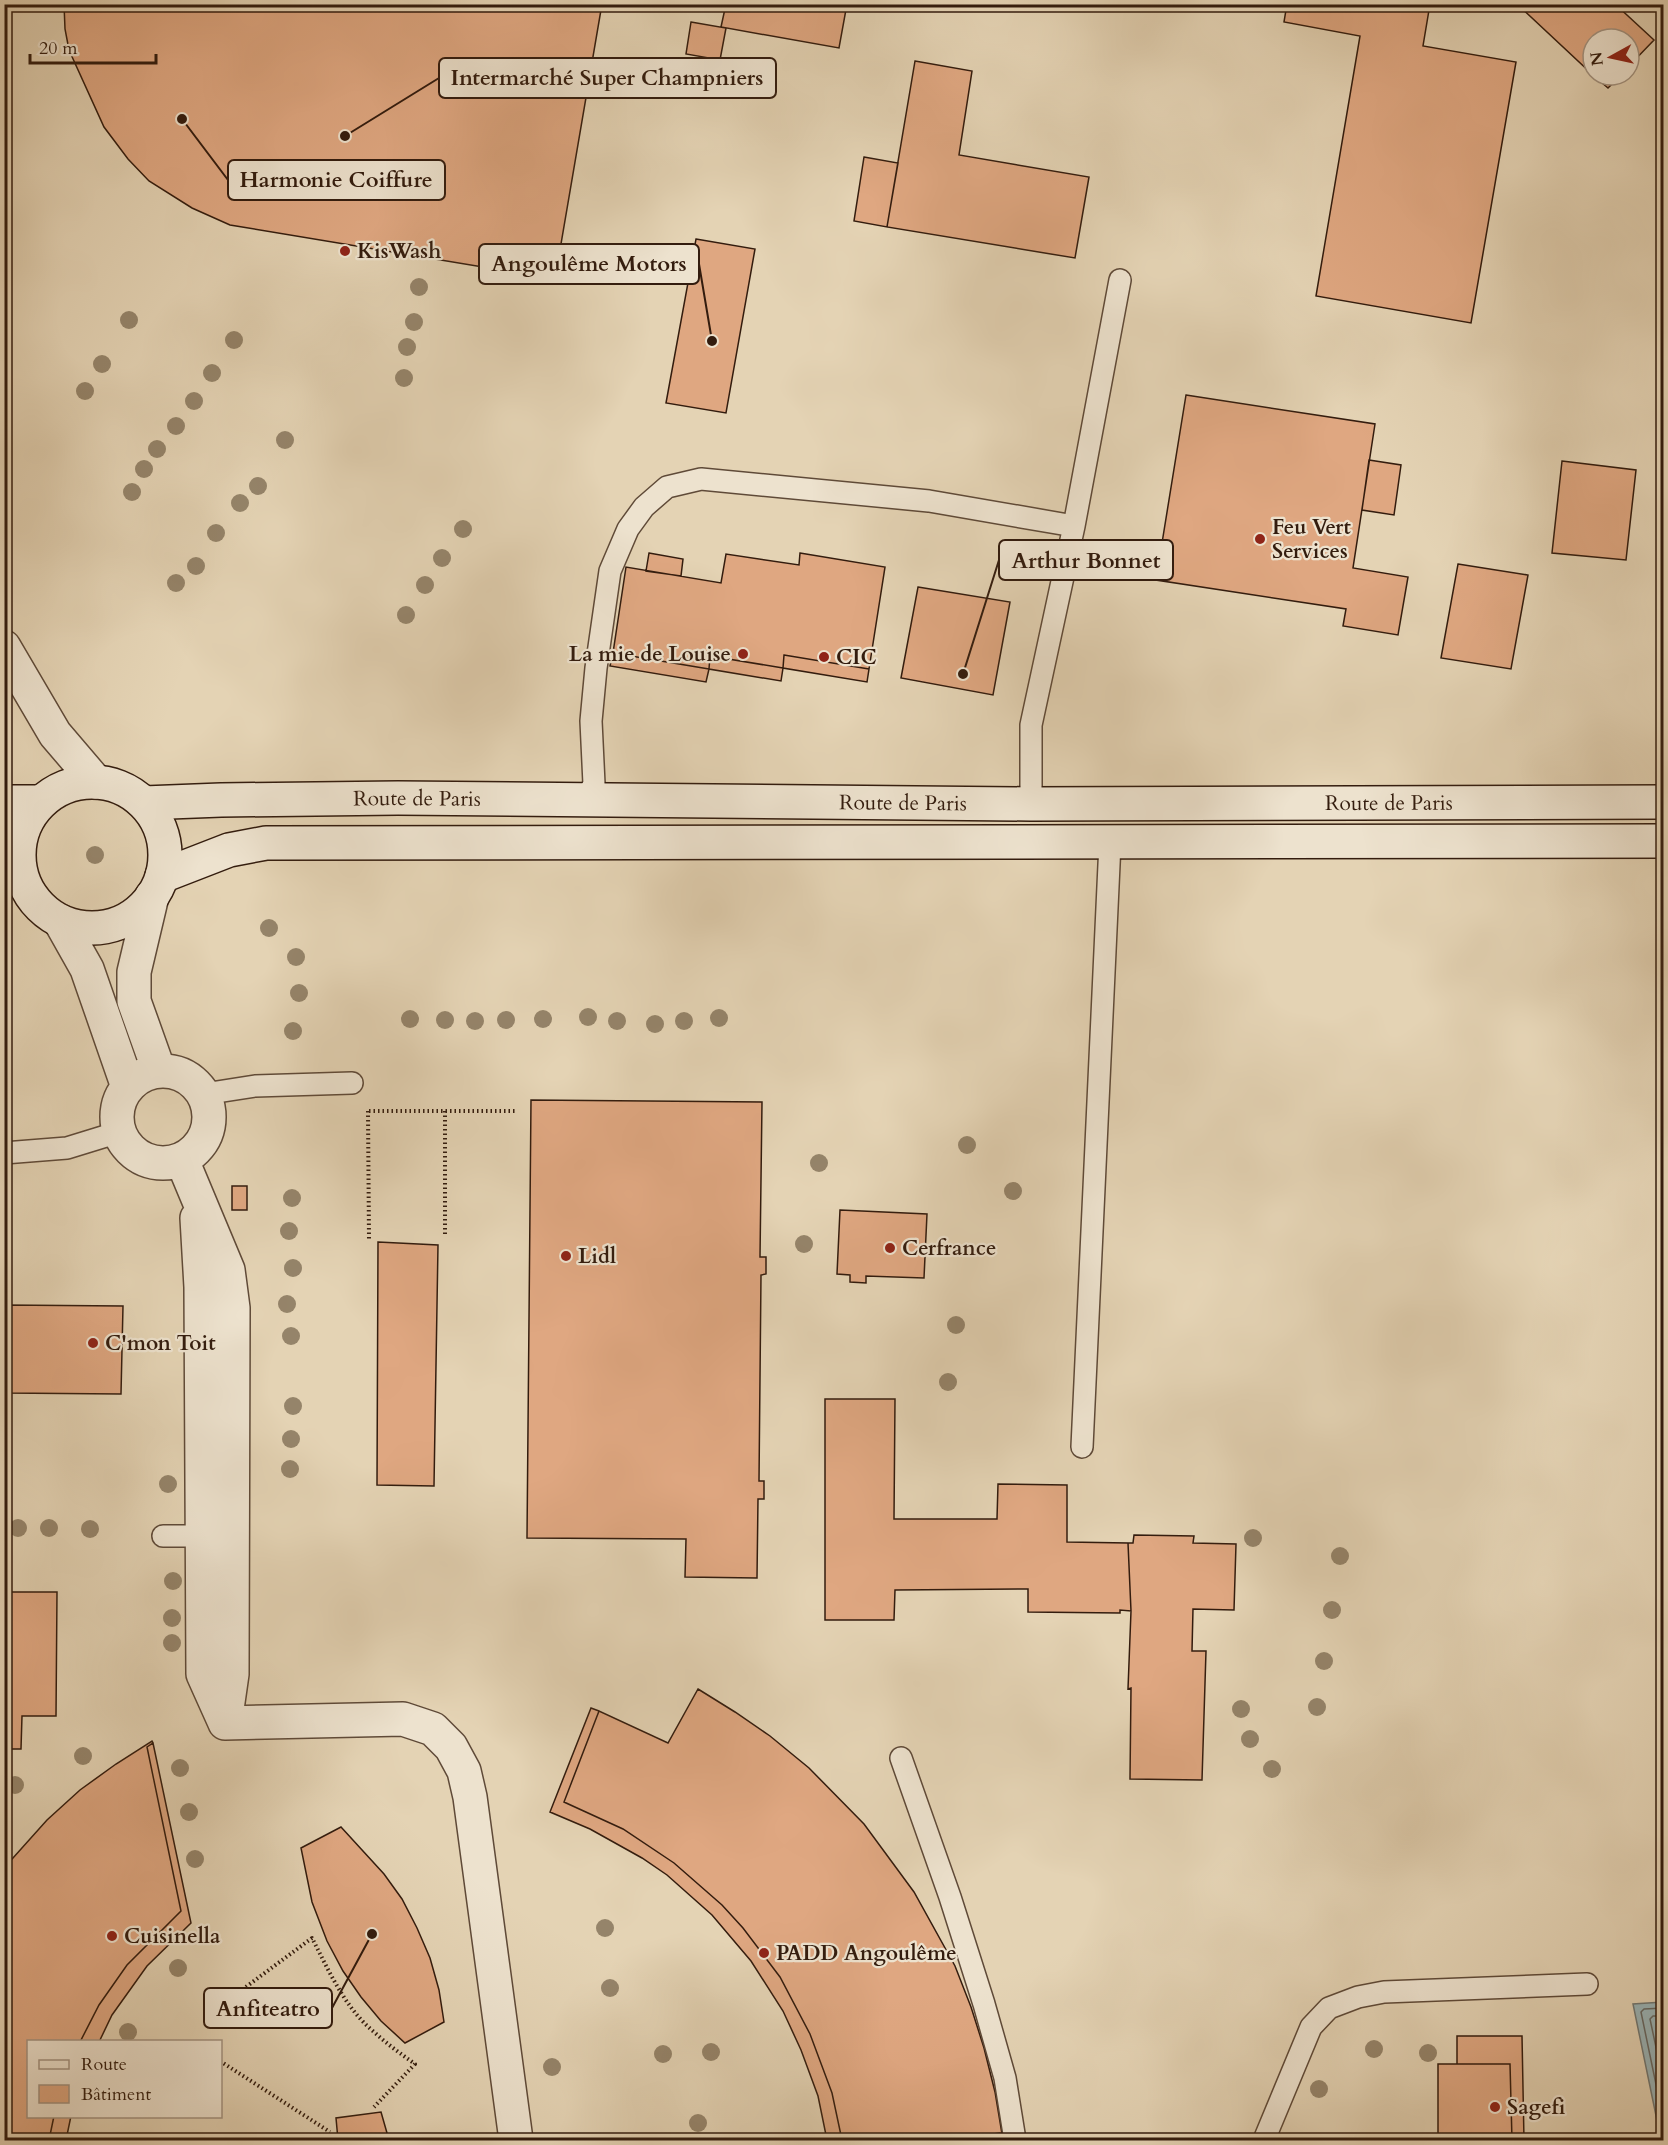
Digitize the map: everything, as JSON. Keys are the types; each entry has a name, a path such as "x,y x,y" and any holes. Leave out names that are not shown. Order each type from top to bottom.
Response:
{"main road":[{"path":"4,648 55,734 96,782"},
{"path":"157,886 138,912 121,923 100,928 80,927 60,921 42,908 28,892 13,868 26,822 41,802 58,790 76,784 96,782 114,785 129,792 144,803 156,818 165,856 157,886 134,972 134,1001 159,1071"},
{"name":"Route de Paris","path":"144,803 398,798 1031,804 1664,802"},
{"path":"4,802 41,802"},
{"name":"Route de Paris","path":"157,886 229,850 266,843 1664,841"},
{"path":"60,921 87,969 128,1087"},
{"path":"159,1071 172,1071 195,1084 204,1094 208,1108 209,1124 204,1139 195,1151 182,1160 167,1163 159,1163 138,1156 127,1146 119,1132 117,1116 120,1101 128,1087 147,1074 159,1071"},
{"path":"182,1160 195,1192 217,1535 203,1674 225,1723 403,1719 433,1729 451,1747 464,1771 470,1797 516,2140"}],"lane":[{"path":"1031,804 1031,725 1074,526 1120,280"},
{"path":"585,801 594,784 591,721 610,571 628,529 644,507 667,487 701,479 929,501 1074,526"},
{"path":"1082,1447 1110,843"},
{"path":"204,1094 255,1086 352,1083"},
{"path":"4,1153 67,1148 119,1132"},
{"path":"163,1536 217,1535"},
{"path":"901,1758 950,1897 984,2004 1005,2078 1015,2140"},
{"path":"1264,2140 1311,2027 1329,2008 1358,1997 1384,1992 1587,1984"}],"path":[{"path":"360,1110 516,1111"},
{"path":"368,1111 369,1240"},
{"path":"445,1111 445,1237"},
{"path":"235,1995 312,1938 332,1978 351,2007 372,2031 415,2064 374,2107"},
{"path":"222,2062 330,2132"}],"water":[{"path":"1663,2002 1664,2140 1661,2140 1633,2004"}],"building":[{"path":"64,4 602,4 555,279 230,225 192,208 149,181 128,159 104,127 69,50"},
{"path":"726,4 847,4 839,48 721,27"},
{"path":"1287,4 1430,4 1423,46 1516,62 1471,323 1316,296 1360,36 1284,22"},
{"path":"1517,4 1615,4 1640,27 1581,27 1581,64"},
{"path":"691,22 726,28 720,60 686,54"},
{"path":"1641,28 1654,40 1641,54"},
{"path":"915,61 972,71 959,155 1089,177 1075,258 887,227"},
{"path":"864,157 898,163 887,227 854,221"},
{"path":"696,239 755,249 726,413 666,403"},
{"name":"Feu Vert Services","path":"1186,395 1375,424 1353,568 1408,577 1398,635 1343,626 1346,609 1156,580"},
{"path":"1369,460 1401,465 1394,515 1362,510"},
{"path":"1562,461 1636,470 1626,560 1552,553"},
{"path":"649,553 683,559 681,576 646,571"},
{"path":"800,553 885,567 869,669 784,655 783,668 710,656 709,669 613,653 626,567 721,583 726,554 799,565"},
{"path":"1458,564 1528,575 1511,669 1441,658"},
{"path":"918,587 1010,602 993,695 901,678"},
{"path":"613,653 709,669 706,682 610,666"},
{"path":"784,655 869,669 867,682 783,668"},
{"path":"710,656 783,668 781,681 709,669"},
{"path":"531,1100 762,1102 760,1257 766,1257 766,1274 761,1275 759,1481 764,1481 764,1499 758,1499 757,1578 685,1577 686,1539 527,1538"},
{"path":"232,1186 247,1186 247,1210 232,1210"},
{"path":"840,1210 927,1214 924,1278 866,1276 866,1283 850,1282 850,1275 837,1274"},
{"path":"378,1242 438,1245 434,1486 377,1485"},
{"path":"4,1305 123,1306 121,1394 4,1393"},
{"path":"825,1399 895,1399 894,1519 997,1519 998,1484 1067,1485 1067,1542 1128,1543 1131,1611 1120,1610 1120,1613 1028,1612 1028,1589 895,1590 894,1620 825,1620"},
{"path":"1134,1535 1194,1536 1193,1543 1236,1544 1234,1610 1193,1609 1192,1651 1206,1651 1202,1780 1130,1779 1131,1688 1128,1689 1131,1611 1128,1543 1133,1543"},
{"path":"4,1592 57,1592 56,1716 22,1716 21,1749 4,1749"},
{"path":"698,1689 770,1736 809,1768 864,1824 914,1892 955,1966 971,2007 995,2092 1003,2140 1001,2140 1000,2133 945,2140 842,2140 832,2093 810,2034 780,1977 743,1928 722,1905 674,1863 623,1829 564,1802 599,1711 668,1743"},
{"path":"591,1708 599,1711 564,1802 623,1829 674,1863 722,1905 743,1928 780,1977 810,2034 832,2093 842,2140 827,2140 818,2096 783,2011 751,1961 712,1915 667,1875 642,1858 590,1829 550,1812"},
{"path":"152,1741 153,1743 147,1747 181,1911 127,1965 99,2005 81,2040 27,2040 27,2118 54,2118 49,2140 4,2140 4,1868 47,1820 80,1790"},
{"path":"153,1743 191,1923 147,1966 112,2015 100,2040 81,2040 99,2005 127,1965 181,1911 147,1747"},
{"path":"341,1827 384,1874 402,1899 430,1958 439,1990 444,2022 405,2043 381,2021 343,1971 327,1941 312,1902 301,1848"},
{"path":"1457,2036 1522,2036 1524,2140 1512,2140 1510,2064 1457,2064"},
{"path":"1438,2064 1510,2064 1512,2140 1438,2140"},
{"path":"381,2112 389,2140 338,2140 336,2118"},
{"path":"54,2118 71,2118 66,2140 49,2140"},
{"path":"1000,2133 1001,2140 945,2140"}],"place":[{"name":"Harmonie Coiffure","path":"182,119"},
{"name":"Intermarché Super Champniers","path":"345,136"},
{"name":"KisWash","path":"345,251"},
{"name":"Angoulême Motors","path":"712,341"},
{"name":"Feu Vert Services","path":"1260,539"},
{"name":"La mie de Louise","path":"743,654"},
{"name":"CIC","path":"824,657"},
{"name":"Arthur Bonnet","path":"963,674"},
{"name":"Cerfrance","path":"890,1248"},
{"name":"Lidl","path":"566,1256"},
{"name":"C'mon Toit","path":"93,1343"},
{"name":"Anfiteatro","path":"372,1934"},
{"name":"Cuisinella","path":"112,1936"},
{"name":"PADD Angoulême","path":"764,1953"},
{"name":"Sagefi","path":"1495,2107"}]}
